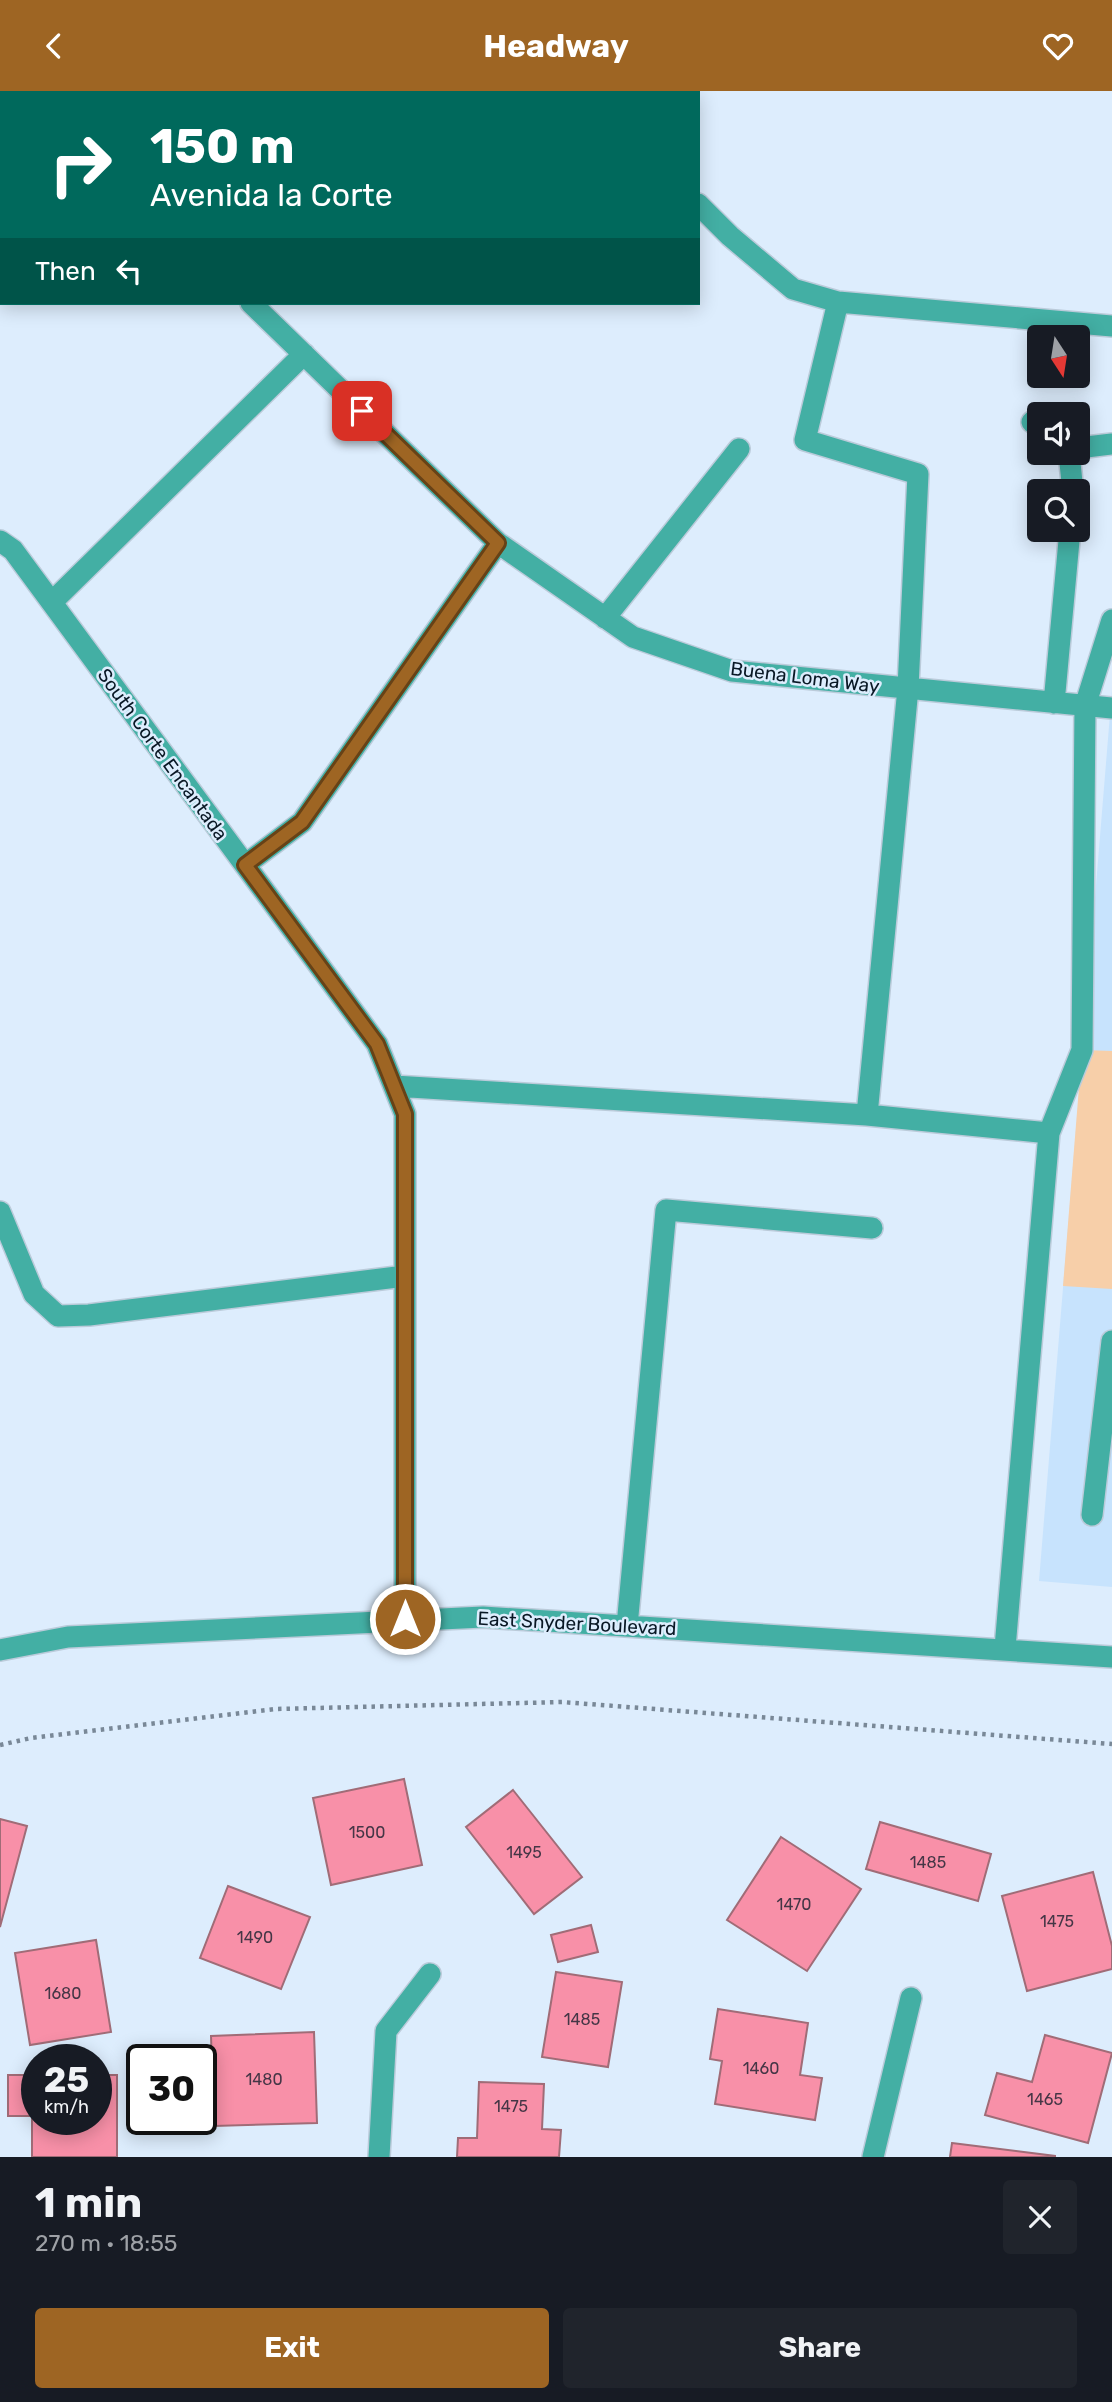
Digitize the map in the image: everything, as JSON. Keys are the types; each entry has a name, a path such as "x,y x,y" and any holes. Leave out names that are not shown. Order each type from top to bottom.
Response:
{"street":[{"path":"700,206 730,236 793,289 838,302 1112,326"},
{"path":"838,302 805,440 918,474 908,688 867,1115"},
{"name":"Buena Loma Way","path":"253,305 498,543 633,637 732,671 1112,708"},
{"path":"52,602 304,354"},
{"path":"1090,446 1112,444"},
{"path":"605,618 739,449"},
{"name":"South Corte Encantada","path":"0,541 13,550 52,602 377,1044 405,1114 405,1619"},
{"path":"1054,703 1069,542"},
{"path":"245,865 302,822 498,543"},
{"path":"1005,1648 1049,1133 1082,1050 1086,706 1112,619"},
{"path":"394,1086 867,1115 1049,1133"},
{"path":"626,1626 666,1210 872,1228"},
{"path":"0,1212 34,1294 58,1316 89,1315 405,1276"},
{"path":"1092,1515 1112,1341"},
{"name":"East Snyder Boulevard","path":"0,1650 68,1637 483,1617 1005,1648 1112,1657"},
{"path":"379,2157 386,2031 429,1973"},
{"path":"873,2157 911,1998"}],"path":[{"path":"0,1745 32,1738 276,1709 562,1702 1112,1744"}],"shaded area":[{"path":"1112,690 1112,1587 1039,1581"},
{"path":"1082,1050 1112,1051 1112,1289 1063,1286"}],"building":[{"path":"404,1779 422,1865 331,1885 313,1798"},
{"path":"513,1790 582,1877 534,1914 466,1827"},
{"path":"0,1819 27,1826 0,1927"},
{"path":"880,1822 991,1854 978,1901 866,1869"},
{"path":"781,1837 861,1889 807,1971 727,1920"},
{"path":"1093,1872 1112,1946 1112,1969 1027,1991 1002,1896"},
{"path":"228,1886 310,1917 281,1989 200,1958"},
{"path":"591,1925 598,1952 558,1962 551,1935"},
{"path":"96,1940 111,2032 30,2044 15,1953"},
{"path":"556,1972 622,1982 608,2067 542,2057"},
{"path":"718,2009 808,2023 800,2075 822,2078 815,2120 715,2104 722,2061 710,2059"},
{"path":"314,2032 317,2123 217,2126 217,2044 211,2044 211,2036"},
{"path":"1045,2035 1112,2053 1088,2143 985,2115 997,2073 1032,2082"},
{"path":"8,2075 21,2075 21,2116 8,2116"},
{"path":"112,2075 117,2075 117,2157 32,2157 32,2135 112,2135"},
{"path":"479,2082 544,2084 542,2129 561,2130 559,2157 457,2157 458,2138 477,2138"},
{"path":"952,2143 1055,2156 1055,2157 950,2157"}],"route":[{"path":"362,411 498,543 302,822 245,865 377,1044 405,1114 405,1619"}]}
